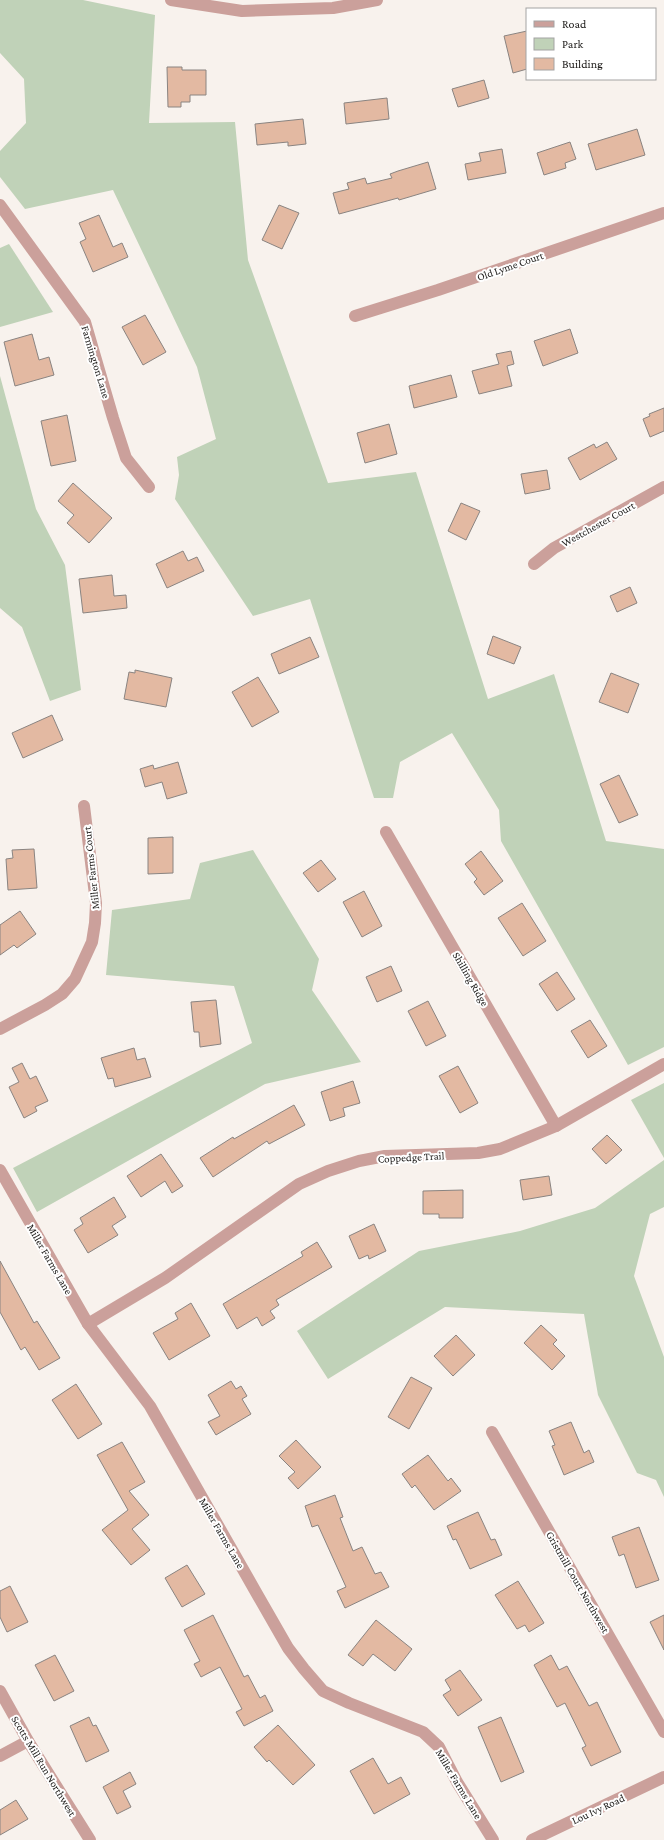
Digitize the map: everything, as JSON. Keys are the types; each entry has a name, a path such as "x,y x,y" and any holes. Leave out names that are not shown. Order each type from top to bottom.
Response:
{"street":[{"path":"171,0 242,11 333,8 376,0"},
{"name":"Farmington Lane","path":"0,205 85,322 126,458 148,487"},
{"name":"Old Lyme Court","path":"355,316 438,290 664,213"},
{"name":"Westchester Court","path":"534,564 554,548 664,487"},
{"name":"Miller Farms Court","path":"0,1029 45,1005 62,994 75,979 92,942 96,902 84,806"},
{"name":"Shilling Ridge","path":"386,832 556,1126"},
{"name":"Coppedge Trail","path":"88,1324 165,1278 298,1184 328,1171 359,1161 385,1156 478,1154 500,1149 556,1126 664,1064"},
{"name":"Miller Farms Lane","path":"0,1170 88,1324 150,1406 288,1648 323,1691 349,1703 423,1732 439,1747 493,1840"},
{"name":"Gristmill Court Northwest","path":"492,1432 664,1732"},
{"name":"Scotts Mill Run Northwest","path":"0,1691 28,1741 90,1840"},
{"path":"0,1756 28,1741"},
{"name":"Lou Ivy Road","path":"532,1840 664,1777"}],"green space":[{"path":"0,0 83,0 155,15 149,123 235,122 248,260 328,483 416,472 488,699 554,674 606,841 664,849 664,1047 628,1065 501,841 499,810 452,733 400,762 393,798 374,798 310,599 253,616 175,499 179,475 177,457 216,439 197,367 113,190 25,209 0,177 0,151 26,123 24,79 0,53"},
{"path":"9,244 53,312 0,327 0,248"},
{"path":"0,376 36,509 65,565 81,690 50,701 22,627 0,608"},
{"path":"253,850 319,959 312,990 361,1062 265,1084 37,1212 13,1168 252,1043 234,986 106,975 112,910 190,899 200,863"},
{"path":"664,1083 664,1158 631,1100"},
{"path":"664,1160 664,1207 650,1214 634,1276 664,1357 664,1497 656,1480 637,1473 598,1395 584,1314 445,1307 328,1379 297,1331 419,1251 520,1231 595,1208"}],"building":[{"path":"526,31 526,69 513,73 504,36"},
{"path":"167,67 182,67 182,70 206,70 206,95 190,95 190,102 181,102 181,107 168,107"},
{"path":"484,80 489,98 458,107 452,89"},
{"path":"387,98 389,119 346,124 344,103"},
{"path":"303,119 306,144 288,146 288,142 257,145 255,124"},
{"path":"637,129 645,155 596,170 588,144"},
{"path":"570,142 576,159 565,163 566,168 544,175 537,153"},
{"path":"502,149 506,173 468,180 465,164 481,161 479,153"},
{"path":"428,162 436,189 399,200 398,198 339,214 333,193 349,189 347,183 365,178 367,184 392,178 390,174"},
{"path":"279,205 299,213 282,249 262,240"},
{"path":"99,215 113,247 122,243 128,257 93,272 80,242 86,239 79,223"},
{"path":"145,315 166,352 143,365 122,327"},
{"path":"570,329 578,353 543,366 534,341"},
{"path":"32,334 39,360 49,357 54,375 15,386 4,342"},
{"path":"511,351 514,364 507,366 512,386 479,394 472,371 499,364 496,354"},
{"path":"451,375 457,397 414,408 409,386"},
{"path":"664,408 664,431 650,437 643,419 650,416 649,414"},
{"path":"67,415 76,461 51,466 41,421"},
{"path":"389,424 397,454 365,463 357,433"},
{"path":"607,442 617,459 580,480 568,458 594,444 596,448"},
{"path":"547,470 550,489 525,494 521,474"},
{"path":"73,483 112,518 89,543 67,523 74,515 58,501"},
{"path":"461,503 480,511 466,540 448,531"},
{"path":"183,551 188,561 197,557 204,571 167,588 156,564"},
{"path":"112,575 114,596 126,595 127,608 83,613 79,579"},
{"path":"630,587 637,603 617,612 610,596"},
{"path":"493,636 521,647 514,664 487,654"},
{"path":"310,637 319,657 279,674 271,654"},
{"path":"135,670 172,678 166,707 124,699 129,672 135,673"},
{"path":"611,673 639,684 628,713 599,702"},
{"path":"258,677 279,712 252,727 232,692"},
{"path":"52,715 63,740 23,758 12,733"},
{"path":"178,762 187,793 167,799 162,782 145,787 140,769 153,765 154,769"},
{"path":"619,775 638,815 619,823 600,784"},
{"path":"173,837 173,873 148,874 148,838"},
{"path":"34,849 37,888 8,890 6,859 13,858 12,850"},
{"path":"481,851 503,881 484,895 474,882 477,879 465,864"},
{"path":"321,860 336,879 318,892 303,873"},
{"path":"364,891 382,926 362,937 343,902"},
{"path":"522,903 546,941 523,956 498,918"},
{"path":"20,911 36,934 17,948 14,945 0,955 0,925"},
{"path":"391,966 402,991 377,1002 366,977"},
{"path":"557,972 575,999 557,1011 539,984"},
{"path":"216,1000 221,1044 200,1047 199,1032 194,1032 191,1002"},
{"path":"428,1001 446,1036 426,1046 408,1011"},
{"path":"590,1020 607,1046 588,1058 571,1031"},
{"path":"134,1048 137,1060 145,1058 151,1077 115,1087 113,1078 108,1079 101,1058"},
{"path":"22,1063 30,1079 36,1076 48,1101 35,1107 37,1111 24,1118 9,1087 19,1082 12,1068"},
{"path":"458,1066 478,1103 460,1113 439,1076"},
{"path":"353,1081 360,1103 343,1108 345,1116 330,1121 321,1092"},
{"path":"294,1105 305,1125 269,1144 267,1141 213,1177 200,1158 233,1137 234,1139"},
{"path":"607,1135 622,1150 606,1164 592,1149"},
{"path":"161,1154 183,1186 172,1193 165,1181 141,1197 127,1176"},
{"path":"549,1176 552,1195 523,1200 520,1180"},
{"path":"463,1190 463,1218 439,1218 439,1214 423,1214 423,1191"},
{"path":"114,1197 126,1217 112,1226 118,1235 88,1253 74,1230 83,1224 80,1218"},
{"path":"374,1224 386,1251 369,1259 368,1255 359,1259 349,1236"},
{"path":"317,1242 332,1267 276,1300 279,1305 270,1311 275,1318 262,1326 257,1317 237,1329 223,1304 303,1256 301,1252"},
{"path":"0,1261 34,1323 37,1321 60,1358 39,1370 25,1347 21,1350 0,1312"},
{"path":"191,1303 210,1336 169,1360 153,1333 178,1319 175,1313"},
{"path":"541,1325 557,1340 553,1344 565,1356 552,1370 524,1343"},
{"path":"456,1335 475,1355 453,1376 434,1356"},
{"path":"411,1377 432,1388 409,1429 388,1417"},
{"path":"231,1381 236,1389 241,1386 247,1396 242,1399 251,1414 216,1435 208,1422 220,1416 208,1395"},
{"path":"76,1384 102,1424 78,1439 52,1400"},
{"path":"571,1422 584,1453 589,1450 594,1462 564,1475 552,1446 555,1445 549,1431"},
{"path":"296,1440 321,1467 298,1489 288,1478 295,1472 279,1456"},
{"path":"122,1442 145,1482 129,1491 149,1515 132,1529 150,1550 131,1565 102,1530 128,1510 97,1455"},
{"path":"428,1455 448,1481 451,1478 461,1491 434,1510 415,1485 412,1488 402,1474"},
{"path":"335,1495 343,1517 340,1518 353,1551 362,1547 375,1574 381,1572 389,1587 345,1608 337,1591 346,1587 318,1525 312,1527 305,1506"},
{"path":"478,1512 491,1540 495,1539 502,1555 470,1569 456,1539 453,1540 447,1526"},
{"path":"639,1527 659,1580 636,1588 624,1554 619,1556 612,1537"},
{"path":"187,1565 205,1594 182,1607 165,1578"},
{"path":"518,1581 544,1623 529,1632 525,1625 517,1629 495,1595"},
{"path":"10,1586 28,1622 7,1632 0,1617 0,1591"},
{"path":"213,1615 244,1677 248,1675 260,1698 265,1695 273,1711 244,1726 236,1712 242,1709 220,1667 201,1677 194,1664 200,1661 184,1630"},
{"path":"664,1615 664,1650 650,1622"},
{"path":"376,1620 412,1649 395,1671 373,1654 363,1666 348,1655"},
{"path":"55,1655 74,1691 54,1701 35,1665"},
{"path":"551,1655 559,1670 567,1666 589,1706 597,1702 621,1752 591,1766 582,1748 586,1746 565,1703 557,1707 534,1665"},
{"path":"460,1670 482,1700 458,1716 443,1695 451,1690 445,1680"},
{"path":"89,1717 93,1726 96,1725 109,1751 86,1762 70,1726"},
{"path":"501,1717 524,1772 501,1782 478,1727"},
{"path":"278,1725 315,1765 293,1785 269,1760 267,1762 254,1747"},
{"path":"373,1758 388,1784 401,1777 410,1794 374,1814 350,1771"},
{"path":"130,1772 136,1784 123,1791 131,1807 117,1814 103,1787"},
{"path":"16,1800 28,1819 0,1835 0,1810"}]}
